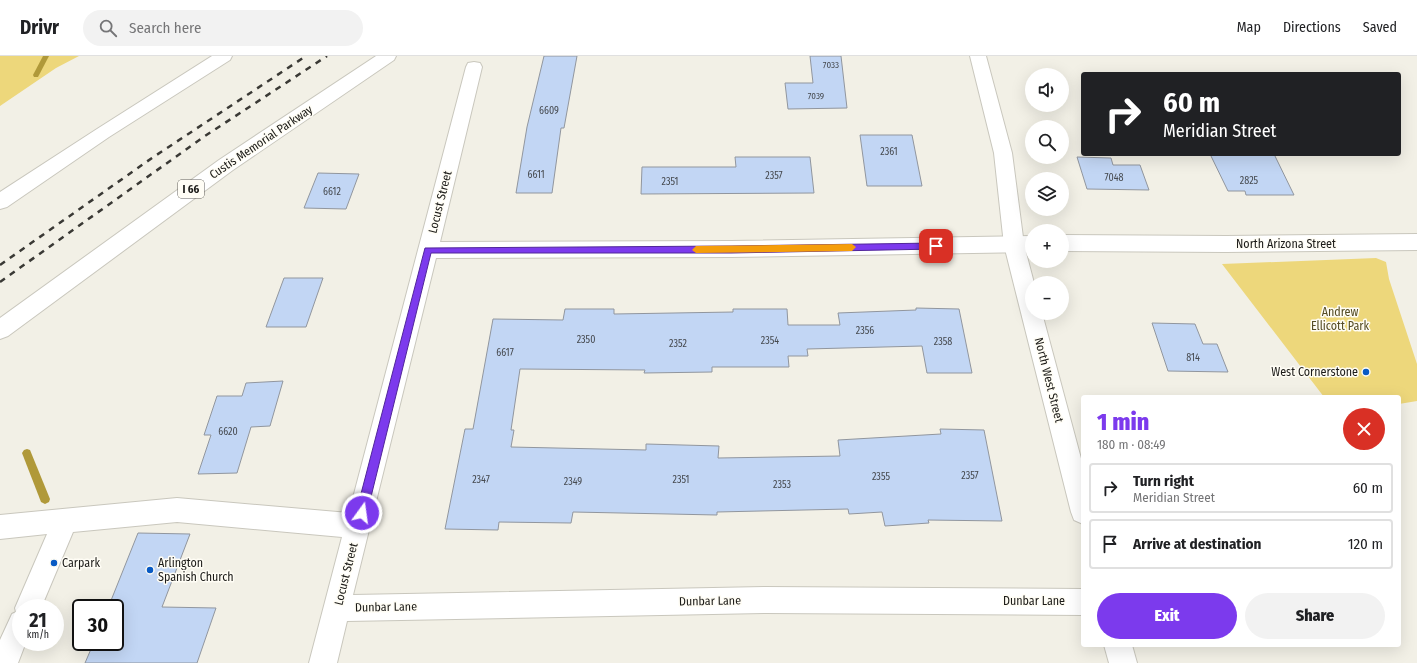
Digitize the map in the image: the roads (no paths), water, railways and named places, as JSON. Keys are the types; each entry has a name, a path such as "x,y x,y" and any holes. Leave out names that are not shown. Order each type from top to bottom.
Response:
{"main road":[{"path":"0,202 103,133 224,56"},
{"name":"Custis Memorial Parkway","path":"0,330 226,165 388,56"},
{"name":"North West Street","path":"978,56 1003,152 1081,503"},
{"name":"Locust Street","path":"323,663 474,66"},
{"name":"North Arizona Street","path":"1069,243 1417,242"},
{"path":"428,250 731,249 1023,244"},
{"path":"0,527 177,510 358,526"},
{"path":"32,599 65,521"},
{"name":"Dunbar Lane","path":"338,608 766,600 1081,602"},
{"path":"4,663 12,644"},
{"path":"1119,647 1123,663"}],"waterway":[{"path":"36,75 46,56"},
{"path":"27,453 45,499"}],"railway":[{"path":"0,265 152,158 306,56"},
{"path":"0,282 205,136 327,56"}],"place":[{"name":"West Cornerstone","path":"1366,372"},
{"name":"Carpark","path":"54,563"},
{"name":"Arlington Spanish Church","path":"150,570"}],"park label":[{"name":"Andrew Ellicott Park","path":"1340,319"}]}
